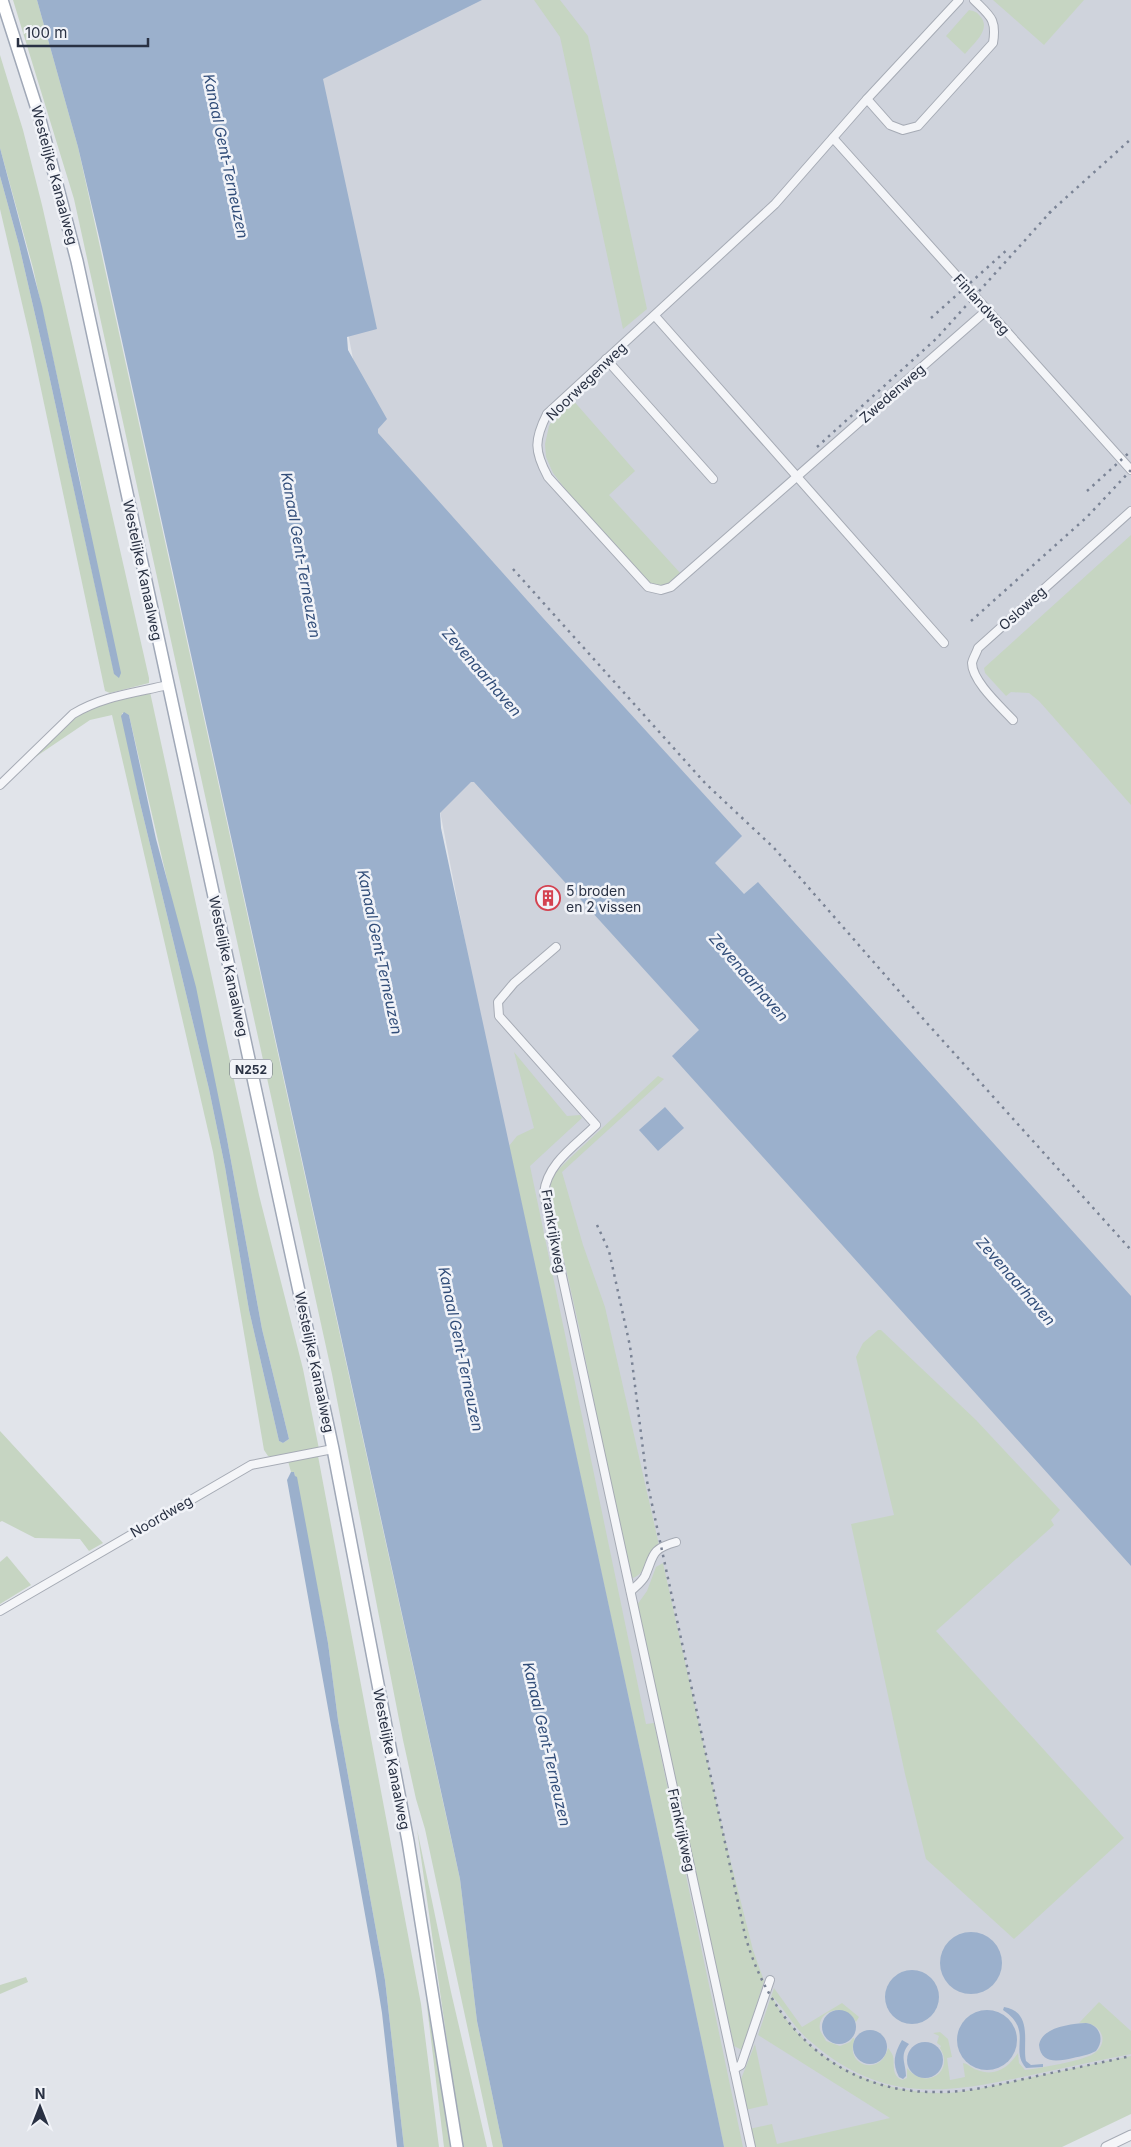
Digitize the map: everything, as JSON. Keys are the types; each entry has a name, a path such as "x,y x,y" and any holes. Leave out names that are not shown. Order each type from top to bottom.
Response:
{"main road":[{"name":"Westelijke Kanaalweg","path":"2,0 38,112 77,261 333,1449 408,1842 457,2147"}],"street":[{"name":"Noorwegenweg","path":"797,476 672,587 661,590 648,587 548,477 538,458 539,430 547,414 774,204 867,98 959,0"},
{"path":"867,98 890,124 903,130 918,126 993,43 995,31 993,19 974,0"},
{"name":"Finlandweg","path":"833,138 1131,470"},
{"name":"Zwedenweg","path":"797,476 987,310"},
{"path":"655,316 944,643"},
{"path":"606,359 713,479"},
{"name":"Osloweg","path":"1013,720 976,676 972,662 978,648 1131,511"},
{"path":"0,785 73,714 112,696 168,685"},
{"name":"Frankrijkweg","path":"556,947 514,983 498,1002 499,1016 596,1125 554,1166 545,1180 544,1193 751,2147"},
{"name":"Noordweg","path":"0,1611 251,1464 333,1449"},
{"path":"631,1592 644,1578 650,1558 661,1548 676,1542"},
{"path":"734,2069 741,2066 747,2052 770,1980"},
{"path":"1106,2147 1131,2135"}],"shaded area":[{"path":"439,0 1131,0 1131,2093 1019,2147 697,2147 298,73"}],"green space":[{"path":"13,0 37,0 78,147 460,1879 477,2021 503,2147 493,2147 425,1829 416,1799 403,1740 332,1374 74,199"},
{"path":"534,0 560,0 588,36 647,309 623,329 560,37"},
{"path":"993,0 1084,0 1044,45"},
{"path":"969,10 979,15 984,26 977,41 965,54 946,36"},
{"path":"0,55 23,130 42,205 149,678 149,683 110,693 105,691 31,342 0,209 0,176 19,245 49,375 115,677 80,480 33,268 0,148"},
{"path":"572,399 635,471 609,495 682,575 671,583 658,586 642,577 553,473 546,457 545,444 549,426 557,413"},
{"path":"1131,535 1131,805 1039,701 1029,693 1011,692 1006,696 985,673 984,668"},
{"path":"150,692 259,1195 303,1369 319,1449 273,1457 268,1456 264,1450 213,1152 112,715 90,720 31,760 82,711 102,703","holes":["122,713 129,715 227,1139 262,1329 289,1439 283,1443 279,1441 249,1310 225,1167 209,1089 140,803"]},
{"path":"514,1052 567,1116 580,1115 582,1118 530,1166 646,1724 654,1723 743,2147 724,2147 509,1146 517,1136 534,1128"},
{"path":"658,1076 664,1079 562,1172 583,1245 605,1307 659,1545 654,1549 642,1572 633,1578 629,1576 579,1327 553,1211 550,1182 554,1174 570,1158"},
{"path":"878,1330 881,1330 976,1420 1060,1510 1051,1520 1054,1525 936,1631 1124,1838 1014,1939 926,1859 905,1774 851,1524 894,1515 856,1357 863,1343"},
{"path":"0,1431 103,1543 89,1551 80,1539 35,1538 2,1521 0,1522"},
{"path":"318,1456 421,2004 439,2147 404,2147 385,1980 338,1720 328,1643 295,1476 294,1472 291,1472 288,1461"},
{"path":"7,1556 31,1585 0,1604 0,1562"},
{"path":"663,1563 721,1823 753,1950 764,1981 742,2050 734,2046 637,1605 647,1591 656,1567"},
{"path":"417,1829 451,1992 487,2147 462,2147"},
{"path":"26,1977 28,1982 0,1994 0,1985"},
{"path":"774,1988 802,2027 842,2003 859,2017 856,2022 845,2012 838,2010 826,2014 820,2023 820,2030 826,2041 840,2046 850,2042 853,2038 855,2039 854,2056 858,2061 871,2065 878,2063 884,2057 888,2048 893,2056 895,2073 902,2080 907,2078 907,2068 914,2075 922,2078 936,2076 941,2071 944,2057 941,2046 937,2043 939,2036 933,2033 940,2032 948,2039 952,2057 947,2058 950,2080 965,2077 963,2063 984,2072 995,2072 1010,2063 1018,2053 1019,2063 1025,2070 1081,2059 1093,2054 1102,2044 1101,2033 1098,2029 1093,2025 1079,2023 1099,2002 1131,2031 1131,2054 968,2087 940,2089 888,2084 862,2075 836,2061 804,2036 771,1995"},
{"path":"771,1996 785,2018 802,2037 822,2054 844,2068 867,2079 892,2087 918,2092 944,2093 973,2090 1131,2056 1131,2114 1062,2147 753,2147 749,2129 772,2124 777,2144 890,2118 758,2035"},
{"path":"426,1998 452,2147 444,2147"},
{"path":"755,2044 768,2105 745,2110 739,2084"}],"water":[{"path":"37,0 482,0 323,79 377,329 347,337 348,350 387,419 378,429 378,433 543,618 742,836 715,863 744,894 758,882 1131,1296 1131,1566 672,1056 699,1030 474,782 471,782 440,813 441,828 724,2147 503,2147 477,2021 460,1879 449,1828 100,241 78,147"},
{"path":"0,148 42,306 121,673 119,678 114,674 49,375 19,245 0,176"},
{"path":"124,712 129,715 156,839 196,987 227,1139 262,1329 289,1439 283,1443 279,1441 249,1310 225,1167 209,1089 140,803 121,716"},
{"path":"665,1107 684,1128 658,1151 639,1130"},
{"path":"291,1472 294,1472 297,1477 328,1643 338,1720 385,1980 404,2147 397,2147 382,2013 287,1480"},
{"path":"971,1932 983,1935 993,1941 999,1951 1002,1963 999,1975 993,1985 983,1991 971,1994 959,1991 949,1985 943,1975 940,1963 943,1951 949,1941 959,1935"},
{"path":"907,1970 917,1970 927,1974 935,1982 939,1997 935,2012 927,2020 917,2024 907,2024 897,2020 889,2012 885,2002 885,1992 889,1982 897,1974"},
{"path":"1004,2007 1020,2015 1023,2022 1026,2061 1031,2065 1043,2064 1043,2067 1026,2068 1021,2061 1017,2025 1003,2010"},
{"path":"839,2010 846,2011 851,2015 855,2020 855,2034 851,2039 846,2043 839,2044 832,2043 827,2039 823,2034 822,2027 823,2020 827,2015 832,2011"},
{"path":"981,2010 993,2010 1004,2015 1012,2023 1017,2034 1015,2052 1004,2065 993,2070 981,2070 970,2065 962,2057 957,2046 957,2034 962,2023 970,2015"},
{"path":"1086,2023 1095,2027 1100,2034 1099,2047 1096,2051 1091,2054 1062,2060 1047,2059 1043,2056 1039,2045 1045,2034 1051,2030 1072,2024"},
{"path":"870,2030 882,2035 887,2047 882,2059 870,2064 858,2059 853,2047 858,2035"},
{"path":"902,2040 909,2044 904,2052 906,2076 903,2079 899,2077 895,2063 897,2050"},
{"path":"925,2042 938,2047 943,2060 938,2073 925,2078 912,2073 907,2060 912,2047"}],"railway":[{"path":"1049,213 1131,139"},
{"path":"817,447 937,338 1054,208"},
{"path":"931,318 1008,249"},
{"path":"1087,491 1131,451"},
{"path":"971,621 1087,517 1131,470"},
{"path":"513,569 705,783 774,848 926,1022 1131,1250"},
{"path":"597,1225 609,1251 630,1346 647,1481 745,1935 757,1969 773,1999 792,2026 815,2050 842,2068 872,2082 905,2090 951,2092 993,2086 1131,2056"}],"place":[{"name":"5 broden en 2 vissen","path":"548,898"}],"water label":[{"name":"Kanaal Gent-Terneuzen","path":"226,156"},
{"name":"Kanaal Gent-Terneuzen","path":"301,555"},
{"name":"Zevenaarhaven","path":"482,672"},
{"name":"Kanaal Gent-Terneuzen","path":"380,952"},
{"name":"Zevenaarhaven","path":"749,977"},
{"name":"Zevenaarhaven","path":"1016,1281"},
{"name":"Kanaal Gent-Terneuzen","path":"461,1349"},
{"name":"Kanaal Gent-Terneuzen","path":"547,1744"}]}
